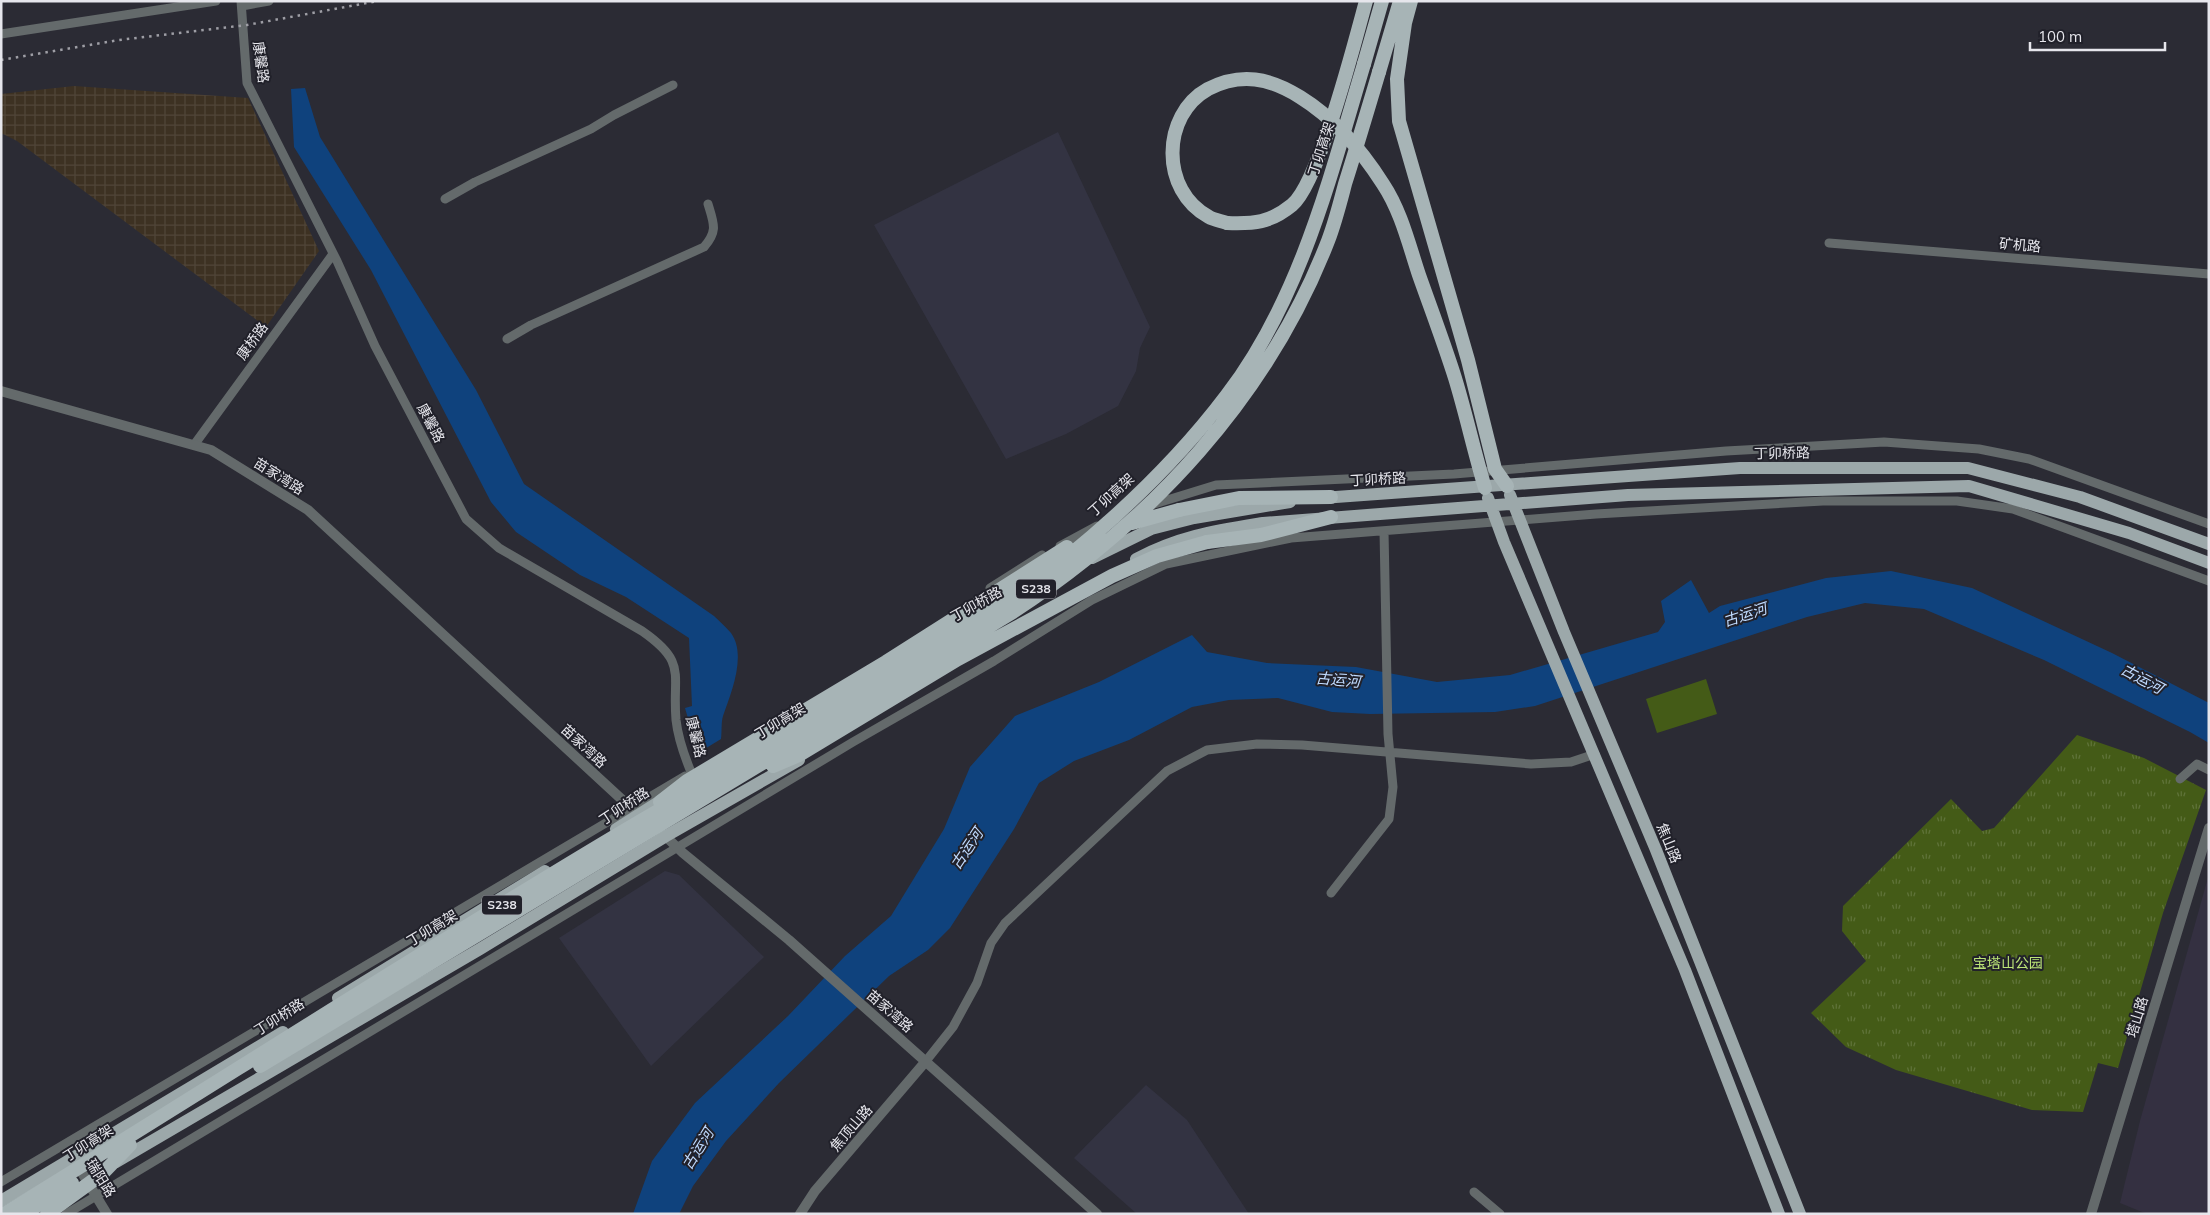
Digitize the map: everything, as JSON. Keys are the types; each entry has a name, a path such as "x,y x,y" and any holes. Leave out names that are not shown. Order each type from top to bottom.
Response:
{"highway":[{"path":"1366,1 1338,96 1309,182 1293,204 1273,218 1254,224 1227,223 1209,217 1194,205 1183,191 1174,171 1171,149 1174,131 1184,111 1199,95 1220,83 1242,78 1264,80 1285,87 1320,111 1352,143 1384,185 1400,218 1455,379 1485,488"},
{"name":"丁卯高架","path":"4,1214 196,1096 354,994 619,834 780,741 1003,601 1063,561 1122,509 1187,444 1230,392 1276,315 1294,277 1314,225 1382,1"},
{"name":"丁卯高架","path":"24,1214 130,1145 625,844 724,788 1013,612 1063,580 1138,517 1215,434 1258,378 1308,286 1328,240 1400,1"},
{"path":"1411,1 1405,23 1397,79 1398,121 1468,360 1496,470 1507,486"},
{"path":"619,834 687,781 886,662 1072,544 1129,523 1179,510 1240,498 1331,497"},
{"path":"724,788 799,755 958,660 1112,576 1157,556 1207,542 1260,535 1331,517"},
{"path":"47,1214 102,1174 130,1145"}],"main road":[{"name":"丁卯桥路","path":"1,1201 223,1070 508,892 600,840 634,810 1090,559 1151,529 1194,518 1331,497 1485,488 1740,468 1968,468 2080,497 2209,544"},
{"name":"焦山路","path":"1507,486 1564,632 1601,716 1800,1214"},
{"name":"S238","path":"33,1214 87,1180 472,954 666,836 853,730 1093,580 1166,543 1209,531 1236,527 1513,502 1628,495 1969,486 2129,533 2209,562"},
{"path":"1485,488 1497,522 1685,970 1779,1214"}],"street":[{"path":"1,34 216,1"},
{"path":"241,4 269,1"},
{"name":"康馨路","path":"241,4 247,83 333,254 375,346 466,519 499,548 642,631 662,645 672,660 677,679 676,718 678,733 691,772"},
{"path":"445,199 475,182 591,130 614,115 673,85"},
{"path":"507,339 531,324 704,247 712,238 714,226 708,204"},
{"name":"矿机路","path":"1829,243 2209,274"},
{"name":"康桥路","path":"194,445 333,254"},
{"name":"苗家湾路","path":"1,390 211,450 308,510 634,810 827,974 1098,1214"},
{"path":"1,1182 634,810 691,772 802,708 1028,563 1110,519 1216,485 1454,474 1480,470 1726,451 1884,442 1979,449 2029,459 2209,524"},
{"path":"66,1214 677,848 994,661 1092,600 1166,564 1291,538 1519,520 1823,501 1957,500 2013,509 2209,581"},
{"path":"1331,893 1389,819 1392,786 1387,704 1384,531"},
{"path":"926,1061 954,1027 977,983 991,943 1005,923 1167,771 1207,750 1257,744 1390,752 1531,764 1571,762 1595,754"},
{"path":"2180,779 2197,764 2209,770"},
{"name":"塔山路","path":"2091,1214 2209,828"},
{"name":"焦顶山路","path":"800,1214 815,1191 926,1061"},
{"name":"瑞阳路","path":"72,1158 107,1214"},
{"path":"1474,1192 1500,1214"}],"shaded area":[{"path":"74,86 248,98 319,251 266,327 17,141 1,133 1,94"},
{"path":"1058,132 1150,327 1140,348 1136,371 1118,406 1066,434 1006,459 874,225"},
{"path":"665,871 679,875 764,957 651,1066 559,938"},
{"path":"2209,874 2209,1214 2147,1214 2120,1203 2140,1121"},
{"path":"1146,1085 1187,1120 1249,1214 1137,1214 1074,1158"}],"green space":[{"path":"1706,679 1717,714 1657,733 1646,699"},
{"name":"宝塔山公园","path":"2077,735 2144,758 2206,790 2163,913 2118,1068 2098,1063 2083,1112 2032,1110 1896,1070 1846,1047 1811,1013 1866,961 1842,931 1843,906 1951,799 1982,831 1994,828"}],"water":[{"path":"305,88 320,137 476,390 524,484 714,616 731,633 736,642 738,663 722,718 721,739 698,753 685,708 692,706 689,638 626,597 580,575 516,532 491,502 371,270 294,147 291,89"},
{"name":"古运河","path":"1891,571 1972,588 2112,653 2209,703 2209,743 2044,660 1924,609 1865,603 1807,617 1535,706 1495,712 1370,714 1332,712 1278,698 1229,700 1192,707 1129,740 1074,761 1039,783 1014,829 950,928 928,950 889,976 779,1083 726,1141 693,1186 679,1214 633,1214 652,1161 695,1103 788,1016 845,956 891,916 944,829 970,767 1015,716 1099,682 1192,635 1207,652 1267,663 1356,667 1437,682 1510,675 1658,632 1665,622 1661,601 1691,580 1709,613 1720,606 1826,578"}],"railway":[{"path":"1,60 119,40 247,25 378,1"}]}
